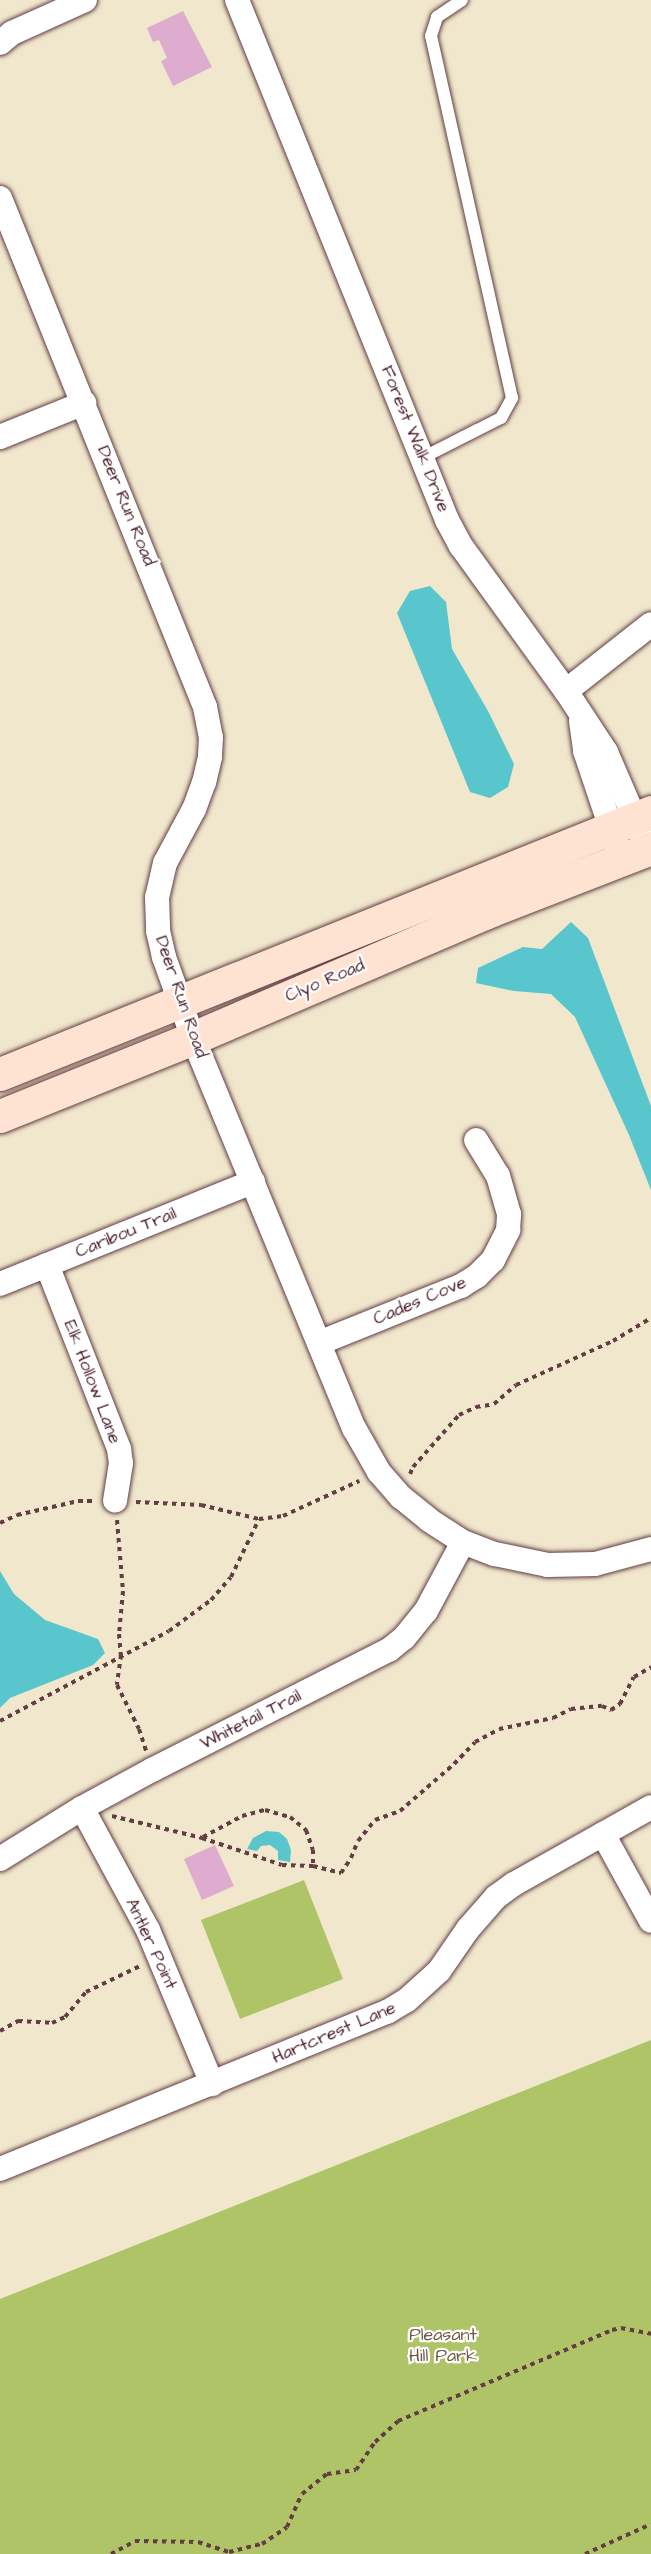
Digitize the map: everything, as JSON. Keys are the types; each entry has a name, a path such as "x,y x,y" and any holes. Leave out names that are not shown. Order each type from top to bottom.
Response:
{"street":[{"path":"0,43 12,33 85,0"},
{"name":"Forest Walk Drive","path":"237,0 447,520 461,546 566,691 606,752 632,819 640,852"},
{"name":"Deer Run Road","path":"0,198 200,690 211,737 210,757 204,782 165,863 157,897 158,931 193,1038 354,1428 379,1472 401,1497 429,1520 463,1542 495,1554 548,1565 595,1564 651,1549"},
{"path":"0,437 84,403"},
{"path":"566,691 651,624"},
{"name":"Clyo Road","path":"0,1074 632,819"},
{"name":"Clyo Road","path":"0,1116 193,1038 492,910 640,852"},
{"name":"Cades Cove","path":"319,1343 461,1286 477,1276 493,1260 508,1230 509,1214 498,1176 476,1140"},
{"name":"Caribou Trail","path":"0,1284 253,1182"},
{"name":"Elk Hollow Lane","path":"47,1265 119,1449 121,1463 115,1501"},
{"name":"Whitetail Trail","path":"0,1859 82,1808 152,1770 389,1650 404,1638 426,1611 463,1542"},
{"name":"Hartcrest Lane","path":"0,2169 387,2012 407,2000 439,1971 468,1929 496,1897 514,1884 651,1807"},
{"name":"Antler Point","path":"82,1808 159,1956 212,2084"},
{"path":"603,1834 651,1921"}],"lane":[{"path":"422,458 501,418 512,398 431,36 437,17 462,0"}],"path":[{"path":"401,1497 413,1467 459,1415 476,1407 494,1404 516,1385 613,1341 651,1318"},
{"path":"0,1523 17,1515 78,1501 201,1505 259,1519 283,1516 379,1472"},
{"path":"115,1501 123,1591 119,1634 121,1655 117,1685 139,1729 152,1770"},
{"path":"0,1721 83,1679 121,1655 169,1631 211,1600 231,1577 259,1519"},
{"path":"82,1808 202,1838 282,1865 313,1866 341,1873 358,1841 375,1820 400,1811 454,1764 475,1742 499,1729 553,1718 572,1709 602,1706 611,1710 620,1704 634,1677 651,1667"},
{"path":"202,1838 242,1816 265,1810 290,1817 306,1830 313,1850 313,1866"},
{"path":"0,2031 18,2021 52,2023 65,2017 86,1992 159,1956"},
{"path":"111,2554 135,2541 198,2542 229,2552 262,2544 287,2527 302,2494 327,2474 356,2470 375,2442 398,2421 612,2330 621,2328 651,2334"},
{"path":"585,2554 651,2524"}],"green space":[{"path":"304,1880 343,1979 240,2019 201,1920"},
{"name":"Pleasant Hill Park","path":"651,2040 651,2554 0,2554 0,2299"}],"water":[{"path":"430,586 446,602 452,649 488,711 514,764 508,787 490,798 470,792 397,613 410,591"},
{"path":"571,922 588,938 651,1106 651,1190 629,1135 575,1017 551,994 514,991 476,983 478,968 523,947 542,949"},
{"path":"0,1571 14,1594 45,1620 98,1639 105,1653 93,1665 10,1698 0,1708"},
{"path":"266,1831 279,1832 287,1839 291,1850 290,1862 278,1860 278,1851 270,1845 261,1846 257,1851 247,1849 253,1838"}],"building":[{"path":"183,11 212,67 173,86 161,61 167,58 159,40 153,42 147,28"},
{"path":"215,1845 234,1886 202,1900 184,1859"}]}
